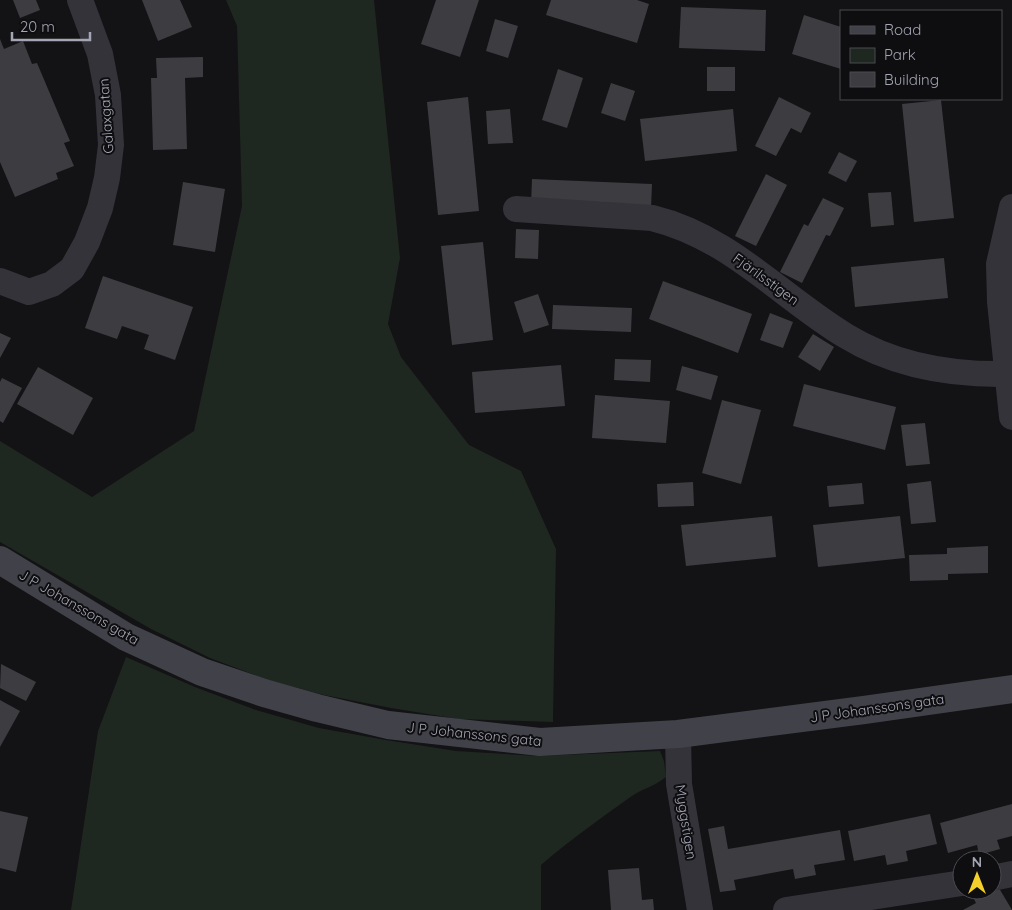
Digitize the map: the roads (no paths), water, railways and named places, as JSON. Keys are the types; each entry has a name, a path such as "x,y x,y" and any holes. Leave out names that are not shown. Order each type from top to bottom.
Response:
{"street":[{"name":"Galaxgatan","path":"0,282 29,292 52,284 72,269 87,242 100,208 107,178 111,145 108,95 100,54 80,0"},
{"path":"1012,206 999,264 1000,302 1012,417"},
{"name":"Fjärilsstigen","path":"516,209 652,218 677,226 713,242 745,261 813,314 847,336 877,351 907,363 935,370 971,375 1007,374"},
{"name":"J P Johanssons gata","path":"1,565 126,637 202,672 264,693 388,725 540,742 678,734 1012,689"},
{"name":"Myggstigen","path":"678,734 680,784 700,910"},
{"path":"786,910 889,903 952,886"}]}
